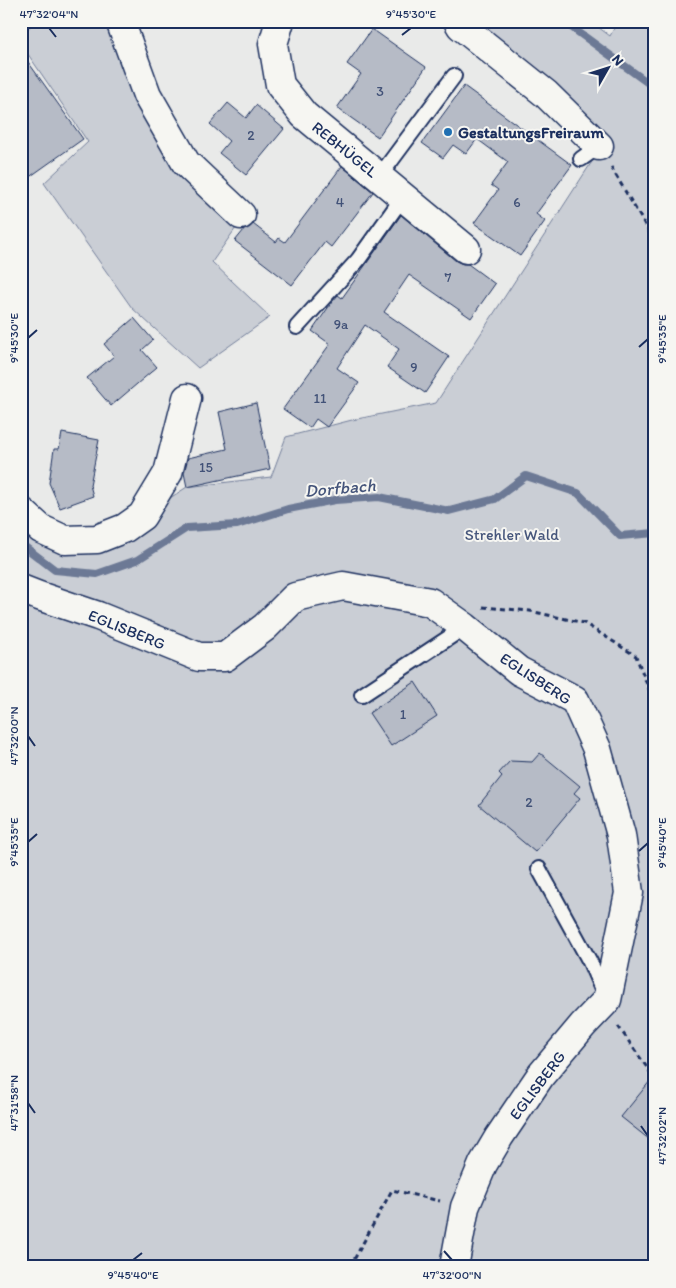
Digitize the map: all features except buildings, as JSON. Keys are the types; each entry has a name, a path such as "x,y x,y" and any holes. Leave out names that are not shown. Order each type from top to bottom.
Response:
{"street":[{"path":"120,21 147,95 186,163 241,215"},
{"name":"REBHÜGEL","path":"280,21 273,44 280,85 304,115 466,249"},
{"path":"458,21 461,26 546,94 590,153"},
{"path":"21,511 41,529 66,540 97,539 125,528 142,516 168,473 187,398"},
{"name":"EGLISBERG","path":"21,588 98,616 199,658 225,657 265,627 294,597 343,586 430,602 472,617 519,671 575,700 597,749 621,835 629,893 607,1000 583,1025 542,1076 520,1106 483,1164 465,1207 454,1267"}],"lane":[{"path":"379,177 454,76"},
{"path":"297,327 358,260 403,197"},
{"path":"362,695 472,617"},
{"path":"539,869 590,962 607,1000"}],"path":[{"path":"590,153 655,242"},
{"path":"472,617 530,611 584,623 636,656 655,702"},
{"path":"607,1000 619,1029 655,1079"},
{"path":"350,1267 392,1190 465,1207"}],"green space":[{"path":"36,21 114,21 238,225 212,262 270,317 198,368 132,308 44,183 88,142 21,44 21,35"},
{"name":"Strehler Wald","path":"463,21 590,21 610,36 618,21 655,21 655,1267 21,1267 21,511 65,540 142,516 187,487 271,477 286,437 352,420 436,403 604,143"}],"waterway":[{"path":"563,21 655,88"},
{"name":"Dorfbach","path":"21,544 55,570 97,574 137,560 187,528 237,525 288,509 335,500 379,497 449,511 495,499 526,476 578,493 620,536 655,533"}],"place":[{"name":"GestaltungsFreiraum","path":"448,132"}]}
